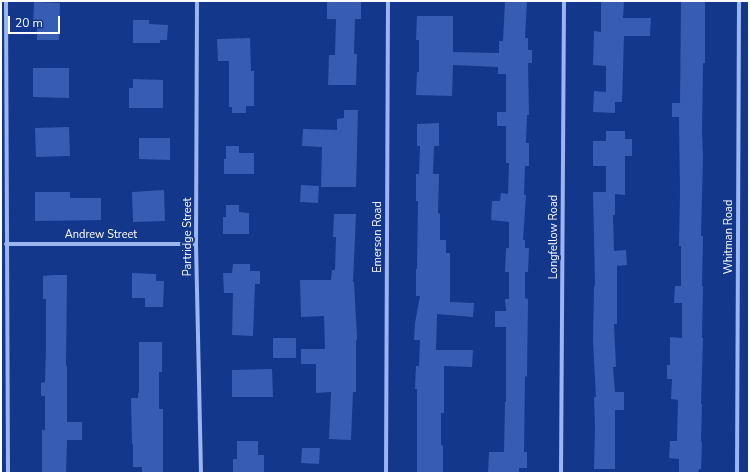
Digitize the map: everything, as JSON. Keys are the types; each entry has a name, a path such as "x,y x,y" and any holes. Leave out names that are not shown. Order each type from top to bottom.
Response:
{"street":[{"path":"6,1 8,473"},
{"name":"Partridge Street","path":"197,1 196,244 201,473"},
{"name":"Emerson Road","path":"386,473 388,1"},
{"name":"Longfellow Road","path":"561,473 564,1"},
{"name":"Whitman Road","path":"737,473 739,1"},
{"name":"Andrew Street","path":"6,244 196,244"}],"building":[{"path":"327,1 361,1 361,19 355,19 354,54 357,54 356,85 328,85 329,55 335,55 336,19 327,19"},
{"path":"505,1 527,1 525,38 528,38 528,50 532,50 532,63 528,63 529,115 527,115 526,143 529,143 529,166 525,166 524,195 526,195 523,240 525,240 525,248 529,248 528,272 525,272 525,298 528,299 524,452 527,452 527,468 519,468 519,473 488,473 489,452 504,452 506,327 495,327 495,311 506,311 505,299 509,299 509,272 505,272 506,248 509,248 509,222 491,220 492,201 500,201 501,193 508,194 509,163 506,163 506,126 497,126 497,112 506,112 506,74 498,74 498,67 453,65 452,96 416,95 417,72 419,72 419,40 416,40 417,16 453,16 453,52 499,53 499,41 503,41"},
{"path":"601,1 624,1 623,18 651,18 650,36 624,36 622,102 615,102 615,113 593,112 594,91 606,92 606,66 593,65 594,31 601,32"},
{"path":"681,1 705,1 701,236 703,236 702,442 701,469 699,469 698,473 679,473 679,459 669,458 670,441 677,441 678,400 671,399 672,379 667,379 667,365 670,365 670,337 682,338 682,303 674,303 675,286 681,286 681,246 679,246 679,117 672,117 672,103 680,103"},
{"path":"34,2 60,3 59,40 37,40 37,24 33,24"},
{"path":"133,20 149,20 149,24 168,25 167,40 160,40 160,43 133,43"},
{"path":"250,38 251,71 254,71 254,106 246,106 246,113 232,113 232,107 229,107 229,61 218,61 217,39"},
{"path":"33,68 69,68 69,98 33,97"},
{"path":"133,79 163,80 163,108 129,108 129,88 133,88"},
{"path":"344,110 358,110 356,187 321,187 322,147 302,146 303,129 337,130 337,119 344,118"},
{"path":"439,123 439,146 434,146 433,174 439,174 438,213 440,214 440,240 446,240 446,253 450,253 450,302 474,303 473,317 437,314 436,350 473,350 472,367 444,366 444,413 441,413 443,473 417,473 417,389 415,389 416,366 419,366 420,340 414,340 415,323 420,296 416,296 418,201 416,201 416,174 419,174 420,146 417,146 417,124"},
{"path":"69,127 70,156 36,157 35,128"},
{"path":"606,131 625,131 625,139 632,139 632,156 625,156 625,195 615,194 615,215 613,215 614,251 626,250 627,265 617,266 617,324 614,324 616,367 613,367 615,392 624,392 624,410 615,410 615,469 594,469 594,397 596,397 593,341 595,286 593,192 606,192 606,166 593,166 593,141 606,141"},
{"path":"139,138 170,138 170,160 139,159"},
{"path":"226,146 239,146 239,153 254,153 254,174 224,174"},
{"path":"301,185 319,186 318,203 300,202"},
{"path":"164,190 165,221 133,222 132,192"},
{"path":"35,192 70,192 70,198 101,198 101,220 35,221"},
{"path":"226,205 239,205 239,212 249,213 249,234 223,234 223,217 226,217"},
{"path":"334,214 356,214 353,282 357,337 356,392 353,392 351,440 329,439 331,392 316,393 316,364 301,364 301,349 325,349 324,316 301,317 300,280 331,280 332,270 335,270 336,237 333,237"},
{"path":"233,264 250,264 250,271 260,271 260,284 255,284 253,336 232,335 233,293 224,293 223,273 232,273"},
{"path":"132,273 156,274 156,281 164,281 163,307 145,307 145,298 132,298"},
{"path":"67,275 67,422 82,422 82,440 67,440 66,473 42,473 42,430 45,430 45,396 41,396 41,383 45,382 46,348 46,299 43,299 43,276"},
{"path":"273,338 296,338 296,358 273,358"},
{"path":"139,342 162,342 162,372 159,372 159,409 163,409 163,473 142,473 142,467 133,467 131,398 138,398 139,393"},
{"path":"272,369 273,397 232,397 232,370"},
{"path":"237,441 258,441 258,455 264,455 264,472 233,472 233,459 237,459"},
{"path":"302,448 320,448 319,464 301,463"}]}
